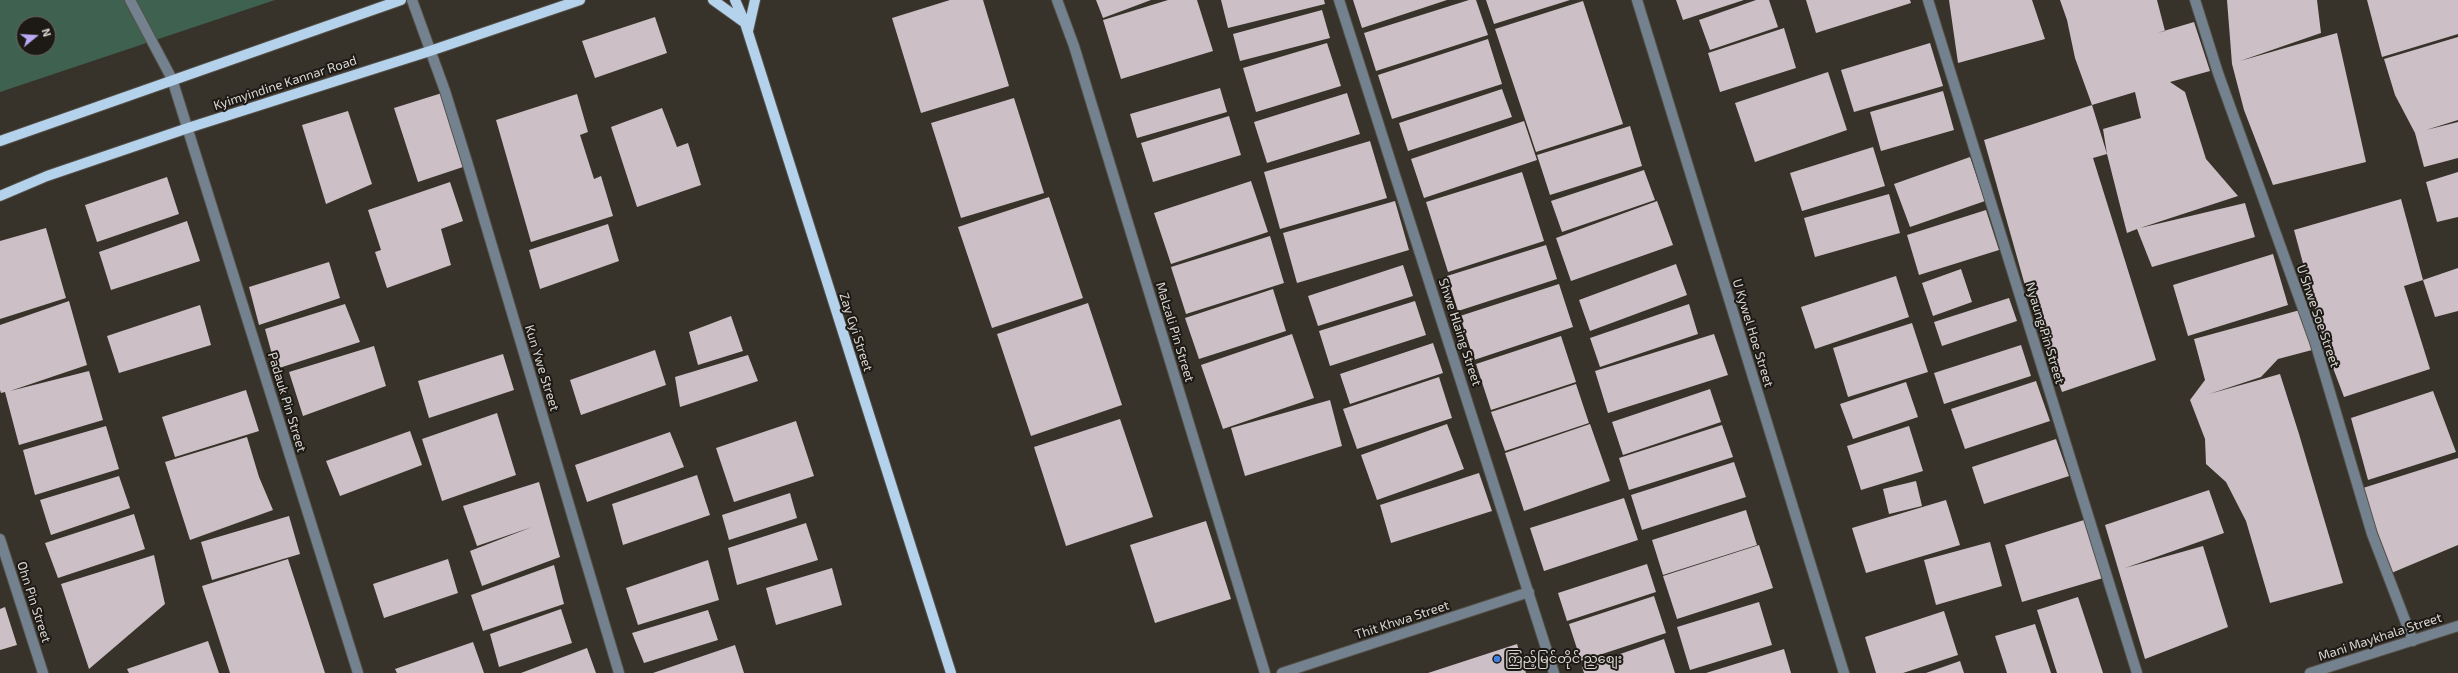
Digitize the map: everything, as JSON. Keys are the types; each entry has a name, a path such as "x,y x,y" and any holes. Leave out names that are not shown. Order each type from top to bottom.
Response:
{"main road":[{"path":"0,141 172,79 401,0"},
{"name":"Kyimyindine Kannar Road","path":"0,196 47,176 188,128 430,51 580,0"},
{"path":"713,0 745,23"},
{"name":"Zay Gyi Street","path":"735,0 745,23 951,673"},
{"path":"748,33 755,0"}],"street":[{"name":"Padauk Pin Street","path":"130,0 172,79 358,673"},
{"name":"Kun Ywe Street","path":"412,0 436,72 445,91 470,172 619,673"},
{"name":"Malzali Pin Street","path":"1057,0 1077,54 1265,673"},
{"name":"Shwe Hlaing Street","path":"1339,0 1530,592 1554,673"},
{"name":"U Kywel Hoe Street","path":"1636,0 1844,673"},
{"name":"Nyaung Pin Street","path":"1928,0 2137,673"},
{"name":"U Shwe Soe Street","path":"2195,0 2218,73 2316,342 2372,534 2412,641"},
{"name":"Ohn Pin Street","path":"0,539 43,673"},
{"name":"Thit Khwa Street","path":"1282,673 1530,592"},
{"name":"Mani Maykhala Street","path":"2310,673 2458,626"}],"green space":[{"path":"0,0 275,0 0,92"}],"building":[{"path":"950,0 983,0 1009,86 921,113 892,18"},
{"path":"1096,0 1151,0 1103,18"},
{"path":"1168,0 1197,0 1213,51 1121,79 1103,20"},
{"path":"1221,0 1324,0 1325,4 1228,28"},
{"path":"1353,0 1447,0 1362,28"},
{"path":"1469,0 1476,0 1488,35 1376,71 1364,33"},
{"path":"1486,0 1570,0 1494,24"},
{"path":"1676,0 1744,0 1683,20"},
{"path":"1756,0 1769,0 1778,27 1710,50 1699,20"},
{"path":"1806,0 1910,0 1911,3 1816,33"},
{"path":"1949,0 2032,0 2045,39 1958,63"},
{"path":"2060,0 2157,0 2165,31 2194,22 2210,71 2170,82 2185,92 2206,159 2238,196 2140,228 2245,203 2255,237 2152,267 2137,229 2127,233 2107,154 2103,129 2141,118 2135,92 2092,105 2075,58 2067,20"},
{"path":"2227,0 2317,0 2321,33 2240,61 2337,33 2366,162 2273,185 2244,110 2232,64"},
{"path":"2367,0 2458,0 2458,34 2382,57"},
{"path":"1583,1 1623,124 1536,152 1495,29"},
{"path":"1322,10 1330,38 1240,61 1233,34"},
{"path":"655,17 667,53 595,78 582,41"},
{"path":"1784,28 1796,68 1720,92 1708,53"},
{"path":"2458,37 2458,120 2426,130 2458,122 2458,158 2424,167 2415,133 2395,95 2384,59"},
{"path":"1488,39 1502,84 1392,119 1378,75"},
{"path":"1327,43 1341,86 1256,112 1243,68"},
{"path":"1930,43 1943,86 1854,112 1841,70"},
{"path":"1828,72 1847,130 1755,162 1735,103"},
{"path":"1220,88 1227,112 1137,138 1130,114"},
{"path":"1502,89 1512,117 1408,151 1399,123"},
{"path":"1943,91 1954,130 1881,151 1870,112"},
{"path":"442,93 466,166 418,182 394,108"},
{"path":"1347,93 1360,134 1267,163 1254,122"},
{"path":"577,94 588,132 580,135 594,179 601,176 613,216 531,242 496,120"},
{"path":"1014,98 1044,193 961,218 931,123"},
{"path":"2092,105 2107,154 2093,158 2156,360 2062,392 2024,282 1984,140"},
{"path":"662,108 677,147 688,143 701,185 637,207 611,127"},
{"path":"348,111 372,184 326,204 302,125"},
{"path":"1229,116 1241,155 1153,182 1141,143"},
{"path":"1524,121 1537,160 1424,198 1411,159"},
{"path":"1630,126 1642,166 1550,195 1537,155"},
{"path":"1370,141 1387,198 1280,229 1264,172"},
{"path":"1873,147 1885,186 1802,211 1790,173"},
{"path":"1970,157 1985,201 1910,227 1894,184"},
{"path":"1644,170 1655,200 1562,232 1551,201"},
{"path":"1522,172 1544,241 1448,272 1426,202"},
{"path":"2458,172 2458,217 2437,222 2426,182"},
{"path":"167,177 179,214 97,242 85,205"},
{"path":"1251,181 1268,232 1171,264 1154,213"},
{"path":"450,182 463,221 441,229 451,265 387,288 375,252 381,250 368,210"},
{"path":"1889,194 1900,233 1815,257 1804,218"},
{"path":"1049,197 1083,298 992,328 958,227"},
{"path":"2401,199 2423,280 2404,286 2430,369 2344,397 2327,352 2294,230"},
{"path":"1395,201 1409,250 1297,283 1283,233"},
{"path":"1657,201 1673,245 1571,281 1556,238"},
{"path":"1986,210 1999,250 1919,275 1907,235"},
{"path":"187,221 200,261 111,290 99,252"},
{"path":"608,224 619,261 540,289 529,250"},
{"path":"46,228 66,298 0,319 0,241"},
{"path":"1270,236 1284,283 1186,314 1171,267"},
{"path":"1546,245 1557,279 1458,311 1447,276"},
{"path":"2273,254 2288,305 2188,336 2173,285"},
{"path":"329,262 340,298 259,325 249,287"},
{"path":"1676,264 1687,295 1590,331 1579,300"},
{"path":"1403,265 1413,296 1318,326 1308,296"},
{"path":"2458,268 2458,311 2435,317 2423,280"},
{"path":"1961,269 1972,302 1933,316 1922,283"},
{"path":"1896,276 1909,317 1815,349 1801,307"},
{"path":"1559,284 1573,327 1474,360 1460,316"},
{"path":"1273,289 1286,331 1199,359 1185,318"},
{"path":"2009,298 2017,321 1942,346 1934,322"},
{"path":"69,301 87,365 10,391 89,371 103,420 19,445 5,392 1,393 0,390 0,325"},
{"path":"1415,301 1426,335 1330,366 1319,331"},
{"path":"1088,303 1122,405 1031,436 997,334"},
{"path":"345,304 360,342 276,369 265,329"},
{"path":"1689,304 1698,334 1600,367 1590,338"},
{"path":"200,305 211,345 119,373 107,336"},
{"path":"2300,310 2312,350 2278,359 2261,377 2209,394 2280,374 2343,583 2270,603 2246,521 2226,482 2206,464 2205,439 2190,400 2205,380 2194,339"},
{"path":"731,316 743,351 698,365 689,332"},
{"path":"1912,323 1928,372 1848,397 1833,348"},
{"path":"1292,334 1314,398 1223,429 1201,365"},
{"path":"1714,334 1728,375 1608,413 1595,371"},
{"path":"1561,336 1576,382 1491,410 1476,364"},
{"path":"1433,343 1443,373 1350,404 1340,374"},
{"path":"2021,345 2031,376 1944,404 1934,373"},
{"path":"374,346 386,386 303,416 289,372"},
{"path":"655,350 666,385 581,415 570,380"},
{"path":"503,354 514,390 429,418 418,381"},
{"path":"748,355 758,381 680,407 675,377"},
{"path":"1439,377 1452,418 1357,449 1343,409"},
{"path":"2036,381 2050,421 1965,449 1951,409"},
{"path":"1906,382 1918,417 1853,439 1840,404"},
{"path":"1576,384 1589,423 1505,451 1491,412"},
{"path":"1710,389 1721,422 1623,455 1612,422"},
{"path":"246,390 259,431 175,457 162,417"},
{"path":"2433,391 2456,452 2368,480 2351,418"},
{"path":"1330,400 1342,446 1245,476 1231,428"},
{"path":"497,413 516,475 442,501 422,439"},
{"path":"1120,419 1153,517 1066,546 1034,447"},
{"path":"796,421 814,476 734,502 716,448"},
{"path":"1447,424 1464,469 1377,500 1361,455"},
{"path":"1590,424 1610,481 1524,511 1505,453"},
{"path":"1722,425 1733,457 1629,490 1619,458"},
{"path":"106,426 119,469 35,495 23,450"},
{"path":"1909,426 1923,471 1861,490 1847,446"},
{"path":"410,431 422,465 340,496 326,461"},
{"path":"670,432 684,467 587,502 575,465"},
{"path":"247,437 259,477 273,510 190,540 165,462"},
{"path":"2056,439 2069,476 1984,504 1972,467"},
{"path":"2458,458 2458,545 2389,574 2363,488"},
{"path":"1734,462 1746,497 1642,530 1631,495"},
{"path":"1479,473 1492,511 1391,543 1380,505"},
{"path":"697,475 710,515 623,545 612,504"},
{"path":"119,476 130,508 51,535 40,500"},
{"path":"1916,481 1922,506 1889,514 1883,489"},
{"path":"539,482 560,557 482,586 470,551 532,527 477,546 463,506"},
{"path":"2209,490 2224,533 2125,568 2203,546 2228,627 2145,659 2105,525"},
{"path":"790,493 797,518 729,540 722,515"},
{"path":"1624,498 1638,540 1544,571 1530,528"},
{"path":"1946,500 1960,545 1866,573 1852,528"},
{"path":"1746,510 1757,545 1663,575 1652,540"},
{"path":"134,514 145,549 58,578 45,543"},
{"path":"289,516 300,554 212,580 201,542"},
{"path":"2084,520 2103,578 2022,602 2005,545"},
{"path":"1206,521 1231,599 1155,623 1130,545"},
{"path":"806,523 818,560 737,585 728,548"},
{"path":"1990,542 2002,586 1936,605 1924,560"},
{"path":"1759,545 1773,588 1677,619 1663,576"},
{"path":"154,555 165,604 89,669 61,584"},
{"path":"288,559 325,673 230,673 202,586"},
{"path":"448,559 458,593 384,618 373,584"},
{"path":"708,560 719,600 638,625 626,588"},
{"path":"1647,564 1656,592 1567,621 1558,593"},
{"path":"554,565 564,604 483,631 471,595"},
{"path":"832,568 842,605 776,625 766,588"},
{"path":"1654,596 1666,633 1581,661 1569,624"},
{"path":"2078,597 2103,673 2057,673 2037,610"},
{"path":"1759,602 1772,645 1690,670 1677,627"},
{"path":"5,607 17,645 0,650 0,609"},
{"path":"561,609 572,643 499,667 490,634"},
{"path":"708,610 718,640 644,663 632,633"},
{"path":"1944,611 1958,655 1903,673 1876,673 1865,637"},
{"path":"2035,624 2051,673 2007,673 1995,636"},
{"path":"1664,639 1675,673 1584,673 1582,667"},
{"path":"208,641 219,673 129,673 127,669"},
{"path":"473,642 484,673 397,673 395,669"},
{"name":"ကြည့်မြင်တိုင် ညစျေး","path":"1517,644 1526,673 1428,673"},
{"path":"735,645 744,673 653,673"},
{"path":"587,648 596,673 521,673"},
{"path":"1784,649 1791,673 1706,673"},
{"path":"1960,661 1964,673 1926,673"}],"place":[{"name":"ကြည့်မြင်တိုင် ညစျေး","path":"1497,659"}]}
